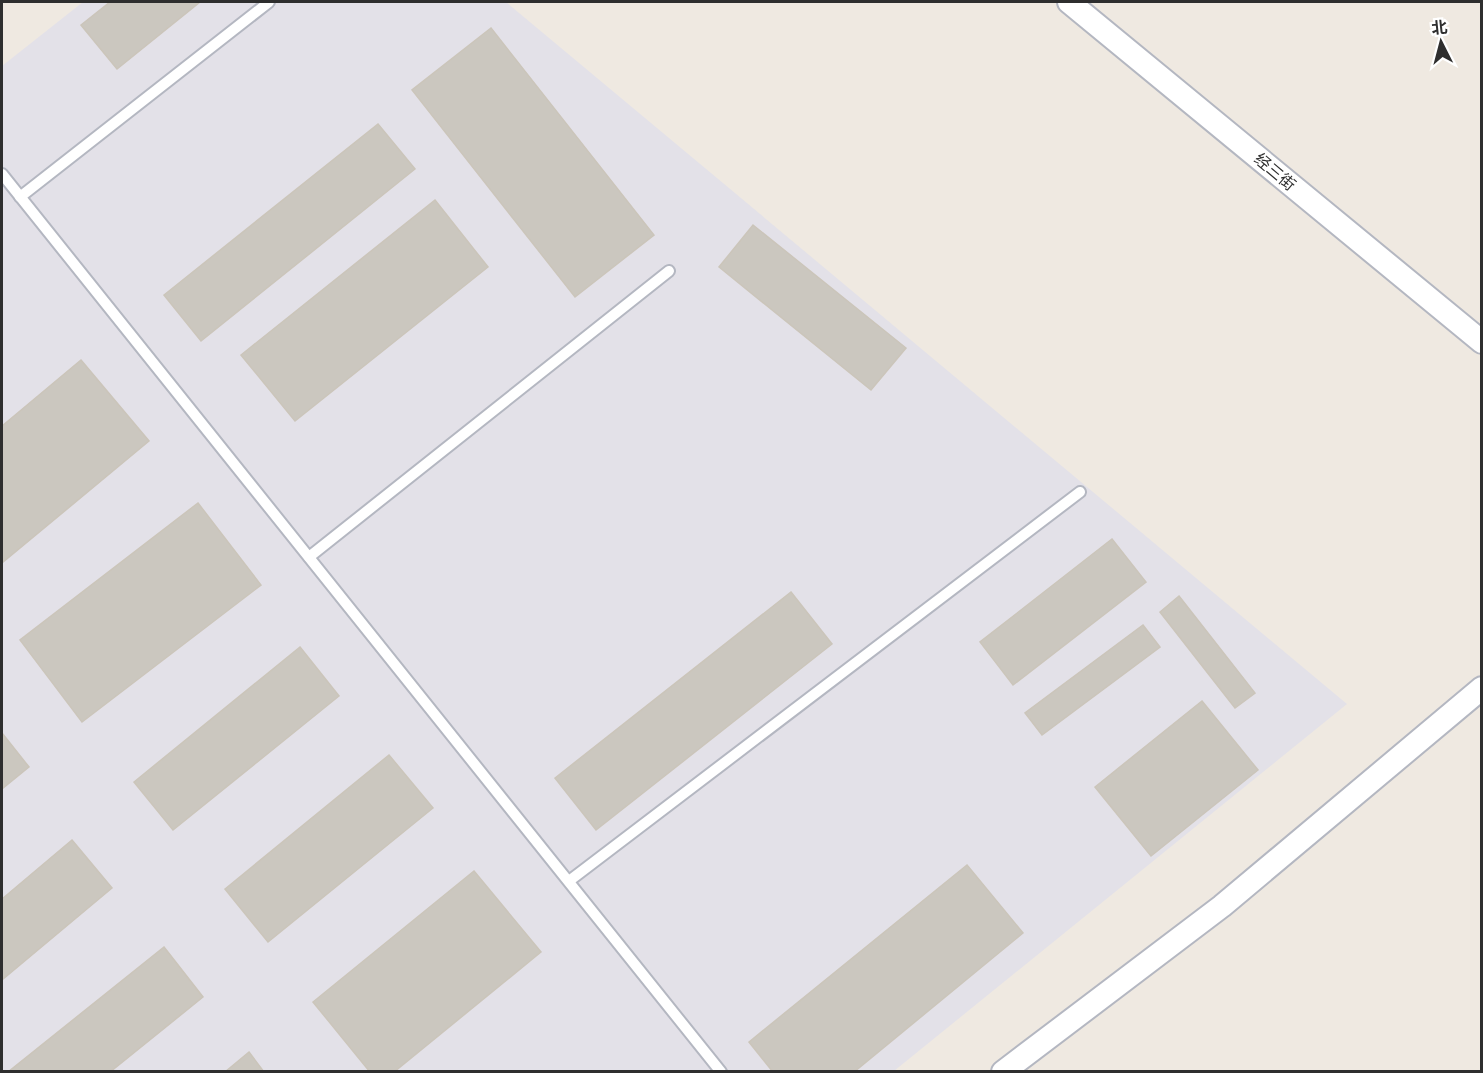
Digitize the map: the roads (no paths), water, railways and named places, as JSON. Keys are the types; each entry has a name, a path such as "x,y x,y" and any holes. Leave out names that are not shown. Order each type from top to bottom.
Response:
{"street":[{"name":"经三街","path":"1069,2 1482,342"},
{"path":"1003,1071 1222,906 1482,688"}],"lane":[{"path":"20,197 269,2"},
{"path":"2,174 721,1071"},
{"path":"309,557 669,271"},
{"path":"569,881 1080,492"}]}
